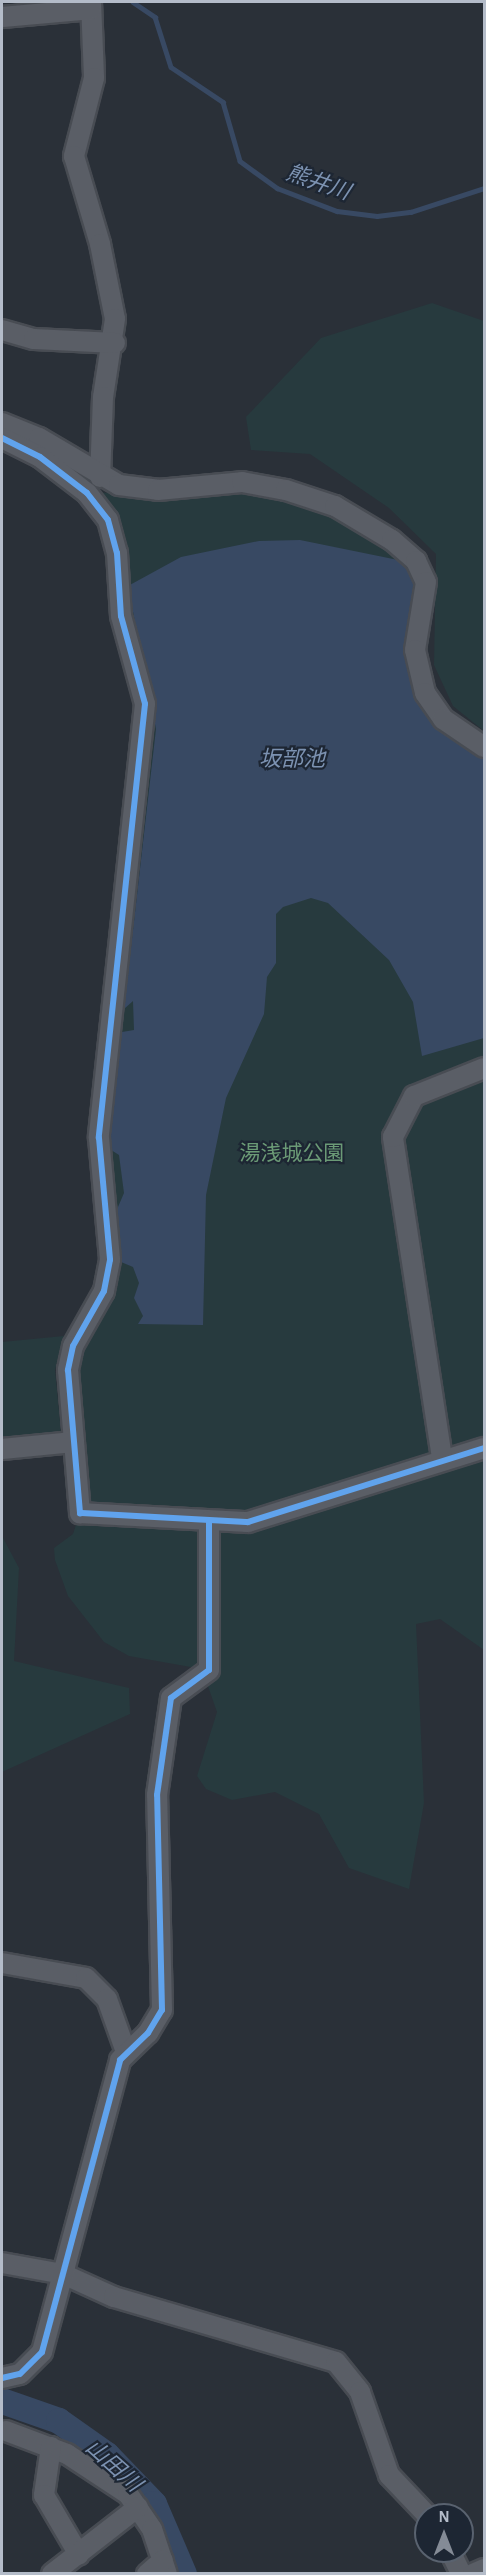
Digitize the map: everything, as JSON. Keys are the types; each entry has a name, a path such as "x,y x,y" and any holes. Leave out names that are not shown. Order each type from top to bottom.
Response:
{"street":[{"path":"2,17 91,5 94,78 74,156 107,273 115,343 103,397 100,477"},
{"path":"2,330 34,339 115,343"},
{"path":"2,423 39,438 100,477 140,489 214,482 286,490 335,506 392,540 416,561 426,582 415,650 425,693 443,718 484,747"},
{"path":"2,438 40,458 87,493 108,520 116,544 121,616 145,704 99,1138 110,1260 104,1291 69,1357 80,1513 209,1521 260,1520 442,1458 484,1448"},
{"path":"442,1458 393,1137 414,1096 484,1068"},
{"path":"2,1449 74,1442"},
{"path":"2,2378 20,2374 39,2357 126,2052 148,2033 162,2010 157,1796 171,1698 209,1670 209,1521"},
{"path":"2,1963 86,1978 107,1999 126,2052"},
{"path":"2,2263 63,2274 114,2297 336,2362 360,2392 385,2469 416,2503"},
{"path":"6,2431 51,2447 111,2480 138,2507 165,2567 147,2574"},
{"path":"51,2447 44,2495 79,2555"},
{"path":"52,2574 138,2507"},
{"path":"473,2574 484,2569"}],"green space":[{"path":"432,303 484,321 484,731 453,706 434,665 436,554 389,508 310,454 251,450 246,417 321,338"},
{"name":"湯浅城公園","path":"286,490 392,540 424,611 425,693 484,747 484,1650 440,1619 416,1624 424,1803 409,1889 349,1868 319,1814 275,1792 232,1800 206,1789 197,1776 217,1712 202,1669 129,1656 104,1642 68,1596 55,1560 54,1548 73,1534 80,1513 68,1370 104,1291 101,1197 145,723 117,553 87,493"},
{"path":"64,1336 55,1370 61,1432 2,1438 2,1342"},
{"path":"2,1536 19,1568 14,1661 129,1688 130,1714 2,1772"}],"water":[{"name":"坂部池","path":"300,540 403,561 413,570 415,605 405,646 413,688 443,729 484,757 484,1038 422,1056 413,1002 389,960 328,903 311,898 283,907 276,914 276,963 267,977 264,1014 226,1098 206,1195 203,1325 138,1324 143,1316 134,1298 139,1283 133,1267 121,1262 115,1214 124,1193 119,1155 108,1148 122,1032 134,1030 133,1001 124,1009 156,729 128,586 181,557 259,541"}],"waterway":[{"name":"熊井川","path":"133,2 155,17 171,67 223,102 240,161 277,188 337,211 377,216 411,212 484,188"},
{"name":"山田川","path":"2,2401 59,2421 107,2455 154,2504 184,2574"}],"cycle path":[{"path":"2,438 40,457 87,493 108,520 117,553 121,616 145,704 99,1138 110,1260 104,1291 73,1346 68,1370 80,1513 248,1522 484,1448"},
{"path":"2,2378 20,2374 42,2352 120,2060 148,2033 162,2010 157,1795 171,1698 209,1670 209,1521"}]}
